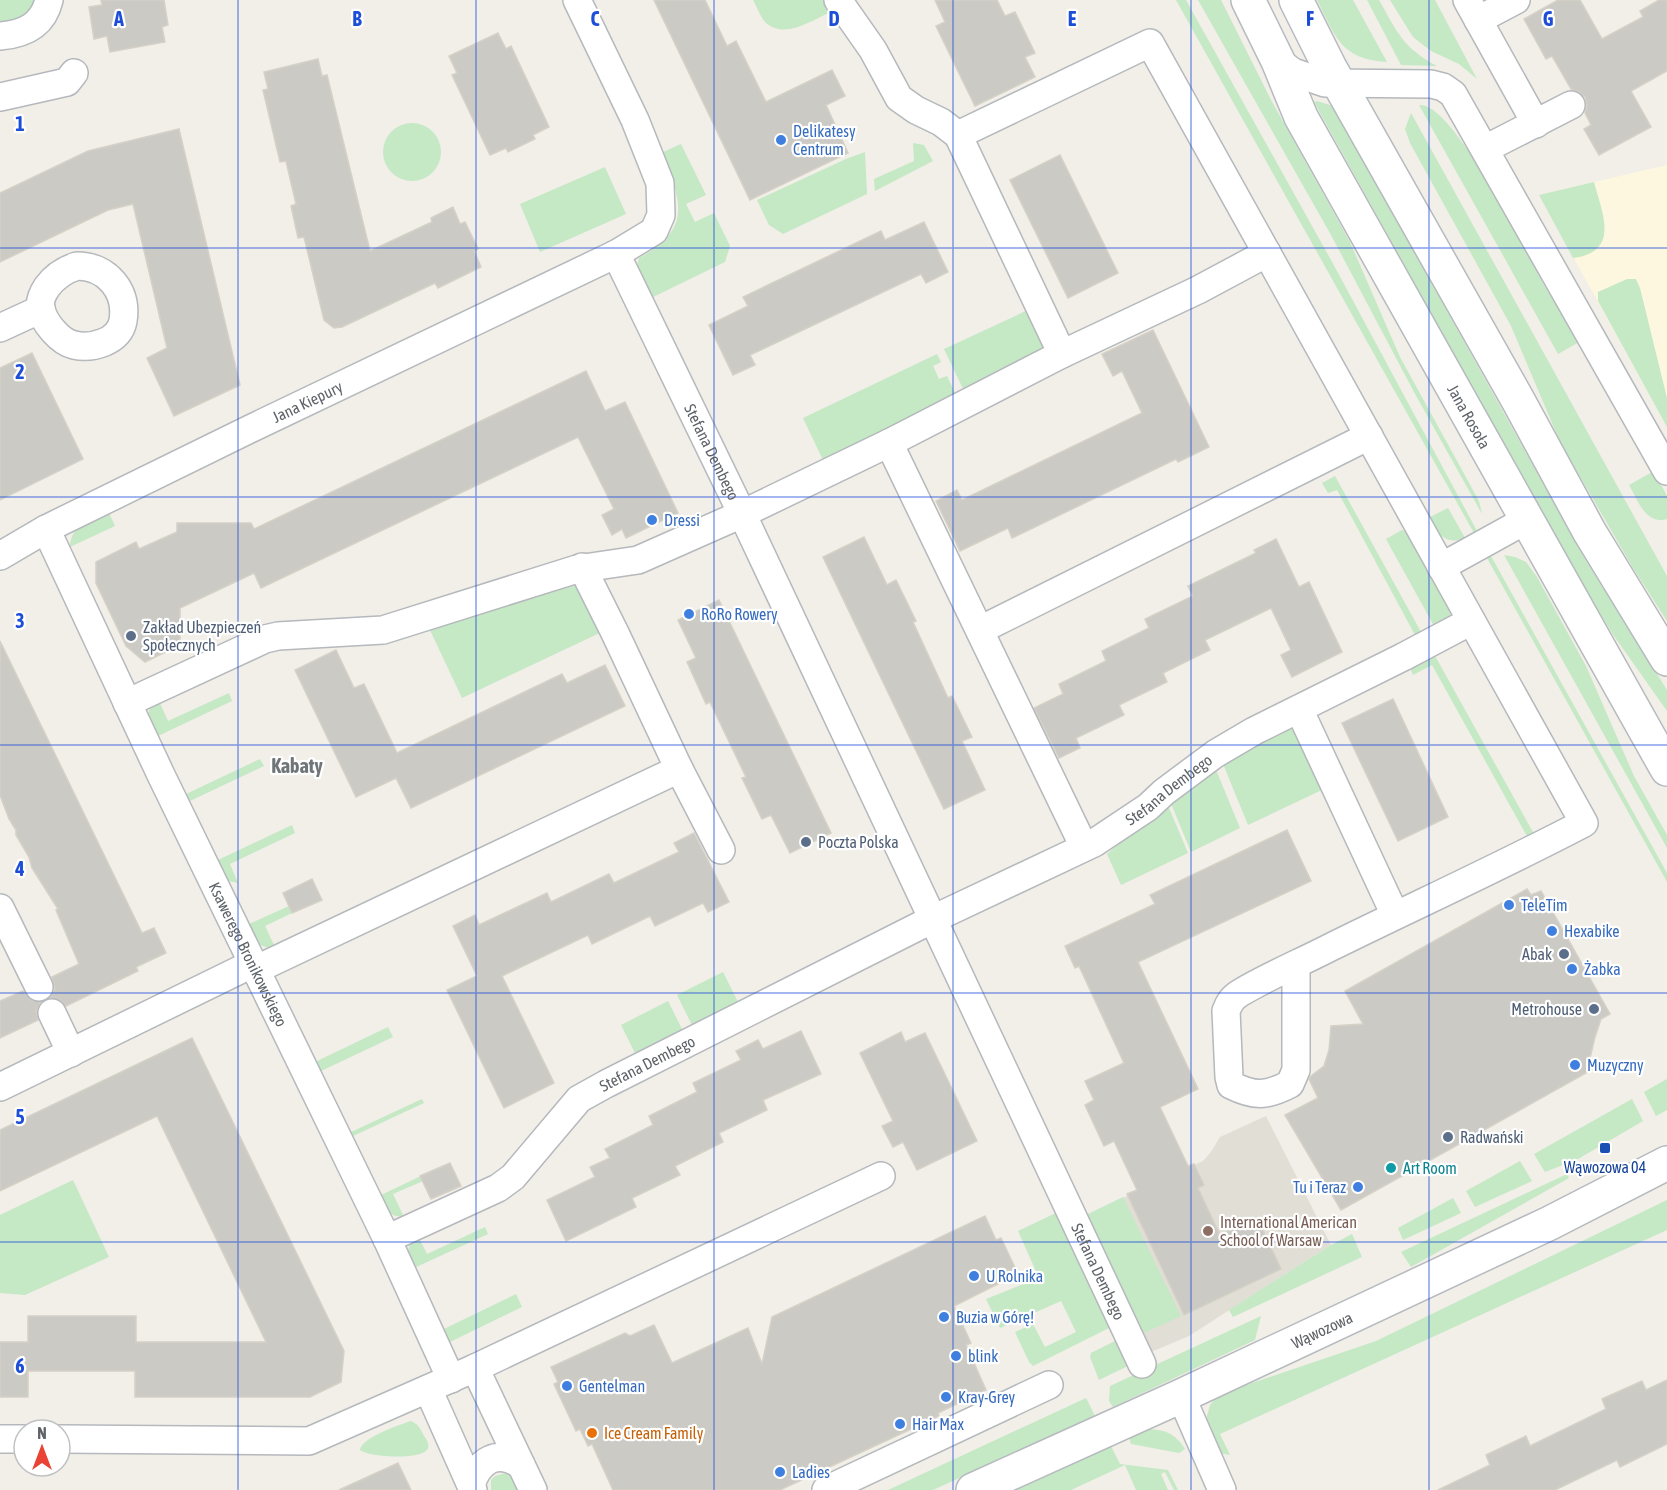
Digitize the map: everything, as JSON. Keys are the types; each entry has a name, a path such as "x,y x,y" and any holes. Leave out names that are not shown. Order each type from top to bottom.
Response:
{"street":[{"path":"0,36 22,31 38,23 44,16 49,0"},
{"path":"577,0 635,120 660,183 661,215 654,231 616,254"},
{"path":"838,0 873,50 898,98 941,122 958,135 1062,354"},
{"name":"Jana Rosoła","path":"1248,0 1278,61 1300,117 1667,769"},
{"path":"1296,0 1322,52 1519,402 1593,539 1667,659"},
{"path":"1516,0 1472,10 1536,124"},
{"path":"958,135 1150,43 1584,823 1237,994 1226,1011 1229,1077 1231,1085 1238,1089 1256,1094 1272,1093 1290,1084 1296,1070 1296,965"},
{"path":"1278,61 1293,72 1325,83 1431,84 1443,87 1456,97 1667,471"},
{"path":"0,97 67,82 74,72"},
{"path":"1485,149 1571,105"},
{"path":"127,703 265,639 278,636 383,630 582,567 638,560 742,514 889,443 1062,354 1198,290 1267,253"},
{"name":"Stefana Dembego","path":"616,254 742,514 1142,1364"},
{"name":"Jana Kiepury","path":"0,556 46,529 616,254"},
{"path":"0,328 41,309"},
{"path":"981,630 1369,436"},
{"path":"889,443 1084,847"},
{"path":"1441,567 1526,520"},
{"name":"Ksawerego Bronikowskiego","path":"46,529 127,703 387,1239 440,1384 472,1487"},
{"path":"582,567 679,769 721,850"},
{"name":"Stefana Dembego","path":"387,1239 498,1188 513,1177 579,1099 933,919 1094,843 1148,807 1164,792 1215,754 1254,731 1404,657 1471,621"},
{"path":"1299,709 1395,915"},
{"path":"0,1087 679,769"},
{"path":"0,908 39,987"},
{"path":"52,1013 71,1053"},
{"name":"Wąwozowa","path":"973,1490 1181,1396 1550,1223 1667,1163"},
{"path":"72,1439 309,1441 475,1368 882,1176"},
{"path":"475,1368 532,1490"},
{"path":"826,1490 1049,1385"},
{"path":"1181,1396 1222,1490"},
{"path":"472,1487 479,1467 490,1459 505,1458 521,1465"}],"shaded area":[{"path":"1667,165 1667,427 1539,195"},
{"name":"International American School of Warsaw","path":"1266,1116 1331,1245 1189,1336 1151,1352 1086,1215 1203,1161 1220,1137"}],"green space":[{"path":"0,0 39,0 23,19 0,22"},
{"path":"753,0 826,0 830,5 829,13 797,27 780,29 765,22"},
{"path":"1176,0 1186,0 1331,260 1477,531 1474,533"},
{"path":"1198,0 1221,0 1271,100 1350,242 1400,357 1479,501 1482,514 1331,235"},
{"path":"1317,0 1353,0 1387,62 1359,56 1342,44 1335,36"},
{"path":"1367,0 1379,0 1408,46 1437,66 1401,65"},
{"path":"1390,0 1435,0 1477,79 1459,64 1431,51 1413,37"},
{"path":"1314,102 1333,106 1585,559 1667,690 1667,711 1614,636 1578,578"},
{"path":"1419,105 1433,110 1451,127 1469,152 1507,214 1545,287 1581,341 1558,354"},
{"path":"1411,113 1667,576 1667,621 1633,568 1560,442 1511,326 1410,143 1405,129"},
{"path":"412,123 423,125 436,136 441,152 439,163 428,176 412,181 401,179 388,168 383,152 385,141 396,128"},
{"path":"913,143 924,145 933,161 875,191 874,179 914,161"},
{"path":"681,144 706,195 686,204 695,222 714,213 730,246 725,262 649,299 636,270 639,258 668,236 675,224 678,199 661,153"},
{"path":"865,152 867,194 783,234 769,225 757,200"},
{"path":"605,167 626,214 540,252 520,204"},
{"path":"1594,182 1604,218 1603,239 1598,248 1588,254 1573,258 1539,195"},
{"path":"1627,279 1636,279 1640,288 1667,398 1667,427 1598,301 1598,292"},
{"path":"1028,310 1044,348 964,391 944,349"},
{"path":"937,354 941,362 933,366 939,379 947,376 956,395 823,460 803,418"},
{"path":"1654,471 1667,496 1667,519 1659,520 1648,515 1629,485"},
{"path":"1335,476 1421,632 1415,635 1337,490 1328,493 1322,483"},
{"path":"1448,508 1465,538 1452,540 1443,537 1428,518"},
{"path":"109,513 115,526 70,547 71,539 78,528"},
{"path":"1402,530 1408,533 1451,611 1450,617 1434,626 1386,539"},
{"path":"1504,555 1526,562 1537,577 1586,666 1634,776 1667,835 1667,848"},
{"path":"1491,556 1667,873 1667,882 1487,558"},
{"path":"567,584 581,590 604,631 462,698 429,628"},
{"path":"1434,654 1534,834 1528,838 1432,665 1413,675 1410,668"},
{"path":"229,693 232,701 158,736 148,714 151,704 159,701 168,721"},
{"path":"1293,719 1324,789 1248,825 1221,759"},
{"path":"260,759 264,766 190,801 186,794"},
{"path":"1214,765 1240,828 1191,852 1170,801"},
{"path":"1167,803 1188,853 1121,885 1107,854"},
{"path":"292,825 295,833 230,864 238,883 228,881 218,860"},
{"path":"289,906 292,913 265,926 275,947 268,948 258,944 249,924"},
{"path":"723,972 739,1004 693,1027 677,995"},
{"path":"668,1001 684,1033 637,1057 621,1025"},
{"path":"388,1027 393,1037 319,1072 315,1062"},
{"path":"1667,1079 1667,1110 1656,1116 1644,1092"},
{"path":"422,1099 424,1103 351,1137 349,1133"},
{"path":"1632,1099 1643,1121 1578,1159 1545,1172 1534,1154"},
{"path":"1520,1161 1532,1181 1475,1207 1466,1191"},
{"path":"1567,1174 1569,1178 1411,1267 1401,1252"},
{"path":"421,1176 423,1181 393,1194 404,1217 388,1211 379,1196"},
{"path":"73,1180 109,1257 25,1295 0,1293 0,1215"},
{"path":"1123,1197 1181,1316 1142,1334 1086,1215"},
{"path":"1453,1198 1461,1213 1403,1240 1398,1228"},
{"path":"1667,1200 1667,1230 1220,1434 1230,1455 1219,1453 1207,1431 1210,1405 1216,1398 1246,1385 1376,1341"},
{"path":"1060,1211 1113,1326 1033,1366 1015,1332 1033,1324 1045,1347 1076,1332 1061,1301 1000,1328 986,1299 1039,1278 1018,1231"},
{"path":"485,1227 488,1234 414,1268 408,1250 418,1236 427,1254"},
{"path":"1352,1234 1362,1257 1233,1317 1229,1310"},
{"path":"516,1294 522,1307 450,1342 444,1329"},
{"path":"1261,1316 1255,1340 1113,1407 1109,1401 1110,1386"},
{"path":"1121,1338 1132,1364 1099,1380 1090,1357 1091,1353"},
{"path":"1086,1398 1095,1416 933,1490 888,1490"},
{"path":"411,1421 418,1426 428,1442 428,1448 424,1452 395,1457 360,1450 362,1445 373,1437"},
{"path":"1145,1429 1168,1433 1185,1449 1179,1453 1131,1444 1129,1436"},
{"path":"1110,1444 1120,1464 1168,1470 1178,1490 1174,1490 1165,1472 1161,1474 1168,1490 1136,1490 1125,1465 1071,1490 1011,1490"},
{"path":"506,1473 512,1477 518,1490 491,1490 491,1480 495,1476"}],"building":[{"path":"101,0 164,0 168,25 162,27 165,42 110,52 107,36 94,39 89,7 102,5"},
{"path":"654,0 705,0 727,46 736,41 766,102 832,70 845,96 826,105 848,153 750,200"},
{"path":"935,0 997,0 1005,16 1015,12 1035,53 1025,57 1035,77 975,106 936,26 945,22"},
{"path":"1558,0 1580,0 1602,39 1643,17 1640,11 1659,0 1667,0 1667,71 1631,91 1651,127 1599,155 1584,129 1591,125 1585,113 1587,105 1585,97 1571,89 1552,56 1546,59 1524,19"},
{"path":"498,33 506,49 511,46 549,127 533,135 535,139 508,152 506,148 490,155 452,75 457,73 449,56"},
{"path":"318,59 322,76 327,75 370,251 432,222 431,218 453,207 460,224 465,222 478,249 474,251 481,267 438,288 435,283 342,327 334,328 324,320 304,237 298,238 291,206 296,204 286,161 280,162 263,90 268,89 264,72"},
{"path":"179,129 240,385 174,416 147,358 167,348 133,204 108,210 0,262 0,193 88,151"},
{"path":"1060,155 1118,273 1068,298 1010,180"},
{"path":"924,222 948,272 926,283 921,274 750,355 755,365 733,375 709,325 748,306 743,297 881,231 885,240"},
{"path":"1153,330 1209,447 1178,462 1176,459 1012,538 1008,528 960,551 936,501 957,490 962,500 1142,413 1122,371 1113,376 1102,354"},
{"path":"32,353 83,459 0,500 0,368"},
{"path":"586,371 605,411 625,402 678,513 626,538 622,529 612,535 602,515 614,509 578,437 261,588 254,573 180,608 180,645 145,662 126,646 96,583 96,562 136,542 139,549 177,532 177,523 251,523 254,529"},
{"path":"864,537 887,585 896,580 948,698 952,696 972,737 962,741 985,790 944,809 823,557"},
{"path":"1276,539 1299,587 1309,582 1342,652 1292,677 1281,655 1291,650 1271,608 1205,640 1210,650 1163,673 1167,682 1119,705 1124,715 1076,738 1080,748 1059,758 1034,708 1063,694 1059,684 1106,661 1102,651 1149,628 1145,619 1193,596 1188,586 1256,553 1254,550"},
{"path":"719,600 831,833 790,853 771,815 762,819 742,778 746,777 710,702 706,704 687,662 696,658 678,620"},
{"path":"0,641 142,933 154,928 166,953 136,967 138,971 66,1006 60,1000 50,998 55,989 52,977 79,964 56,910 58,909 32,868 0,795"},
{"path":"336,650 354,688 364,684 397,753 562,674 567,683 605,665 625,706 411,808 396,778 356,797 295,670"},
{"path":"1393,699 1448,817 1398,841 1342,723"},
{"path":"1287,830 1311,881 1138,962 1198,1089 1160,1107 1188,1166 1194,1164 1204,1185 1198,1188 1220,1235 1257,1218 1281,1269 1184,1315 1127,1194 1137,1190 1114,1141 1104,1146 1085,1105 1094,1100 1085,1081 1124,1063 1079,966 1075,968 1065,946 1155,904 1150,895"},
{"path":"694,833 729,902 708,912 703,903 655,926 650,916 592,944 588,935 502,976 554,1083 504,1108 447,990 477,976 453,926 475,915 479,925 547,893 551,902 609,874 614,883 679,852 674,843"},
{"path":"312,879 322,900 292,913 283,893"},
{"path":"1527,889 1531,895 1541,891 1610,1014 1601,1019 1595,1037 1590,1058 1595,1068 1341,1210 1285,1115 1318,1098 1309,1079 1324,1066 1329,1050 1331,1026 1363,1024 1345,991"},
{"path":"23,991 31,1000 41,1002 36,1011 38,1020 0,1038 0,1001"},
{"path":"801,1031 821,1074 763,1100 767,1110 719,1133 723,1142 675,1166 680,1175 632,1198 636,1207 566,1241 547,1200 595,1177 590,1167 610,1158 605,1149 653,1125 649,1116 697,1092 693,1083 741,1060 736,1051 758,1040 763,1049"},
{"path":"901,1032 905,1042 925,1033 977,1141 917,1170 903,1142 893,1147 882,1126 893,1121 860,1053"},
{"path":"192,1038 344,1351 341,1382 310,1397 135,1397 135,1371 28,1371 28,1397 0,1397 0,1342 28,1342 28,1316 136,1316 136,1342 266,1342 157,1116 0,1191 0,1130"},
{"path":"450,1163 461,1186 431,1199 420,1176"},
{"path":"985,1216 996,1240 1001,1238 1018,1274 954,1306 971,1343 966,1345 986,1390 938,1413 939,1416 780,1490 613,1490 592,1444 588,1446 580,1429 576,1431 554,1384 558,1382 551,1367 625,1333 630,1336 654,1325 672,1363 748,1328 762,1364 772,1317"},
{"path":"1667,1380 1667,1444 1620,1467 1617,1460 1555,1490 1438,1490 1490,1465 1486,1455 1526,1436 1530,1446 1606,1409 1602,1399 1642,1381 1646,1390"},
{"path":"398,1463 411,1490 339,1490"}],"place":[{"name":"Delikatesy Centrum","path":"781,140"},
{"name":"Dressi","path":"652,520"},
{"name":"RoRo Rowery","path":"689,614"},
{"name":"Zakład Ubezpieczeń Społecznych","path":"131,636"},
{"name":"Poczta Polska","path":"806,842"},
{"name":"TeleTim","path":"1509,905"},
{"name":"Hexabike","path":"1552,931"},
{"name":"Abak","path":"1564,954"},
{"name":"Żabka","path":"1572,969"},
{"name":"Metrohouse","path":"1594,1009"},
{"name":"Muzyczny","path":"1575,1065"},
{"name":"Radwański","path":"1448,1137"},
{"name":"Wąwozowa 04","path":"1605,1148"},
{"name":"Art Room","path":"1391,1168"},
{"name":"Tu i Teraz","path":"1358,1187"},
{"name":"International American School of Warsaw","path":"1208,1231"},
{"name":"U Rolnika","path":"974,1276"},
{"name":"Buzia w Górę!","path":"944,1317"},
{"name":"blink","path":"956,1356"},
{"name":"Gentelman","path":"567,1386"},
{"name":"Kray-Grey","path":"946,1397"},
{"name":"Hair Max","path":"900,1424"},
{"name":"Ice Cream Family","path":"592,1433"},
{"name":"Ladies","path":"780,1472"}],"district":[{"name":"Kabaty","path":"297,765"}]}
